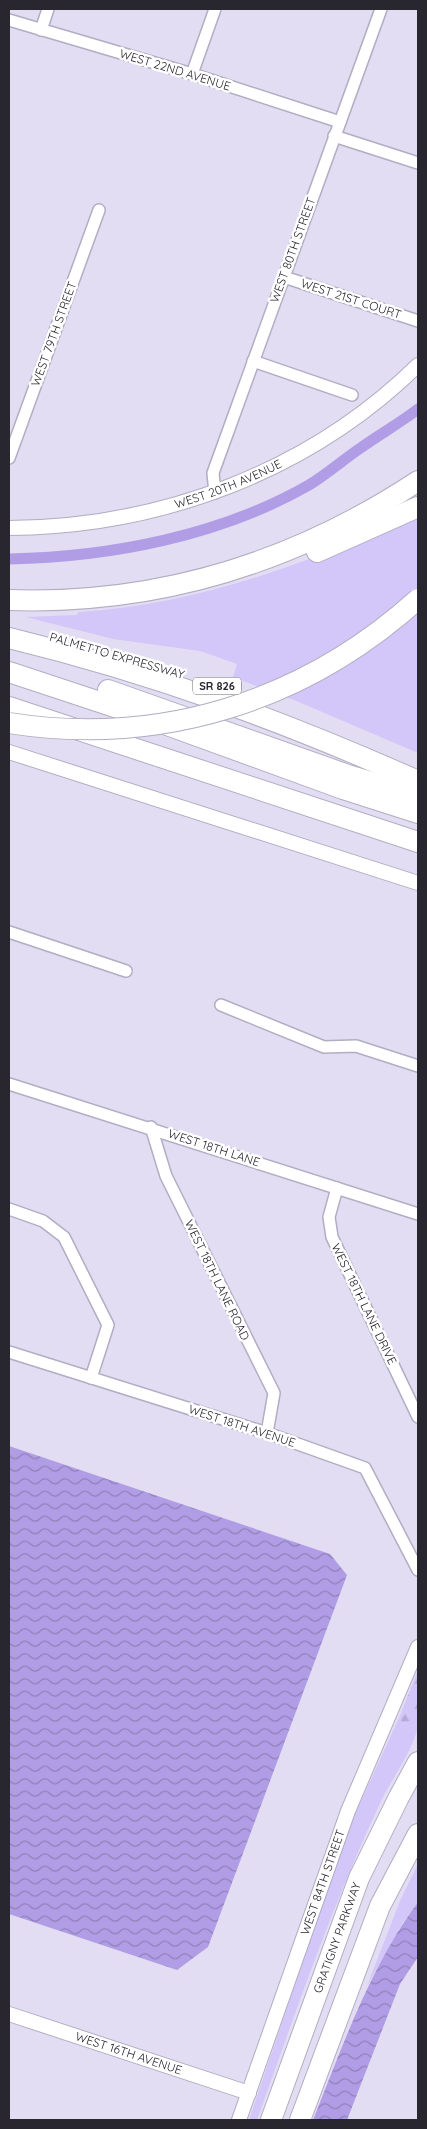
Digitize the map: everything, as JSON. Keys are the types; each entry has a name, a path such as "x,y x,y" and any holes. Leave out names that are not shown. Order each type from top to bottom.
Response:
{"highway":[{"path":"237,569 317,539 376,508 418,481"},
{"path":"9,600 70,600 111,596 172,586 237,569 313,553 418,508"},
{"path":"9,723 45,729 93,731 138,727 234,706 285,688 343,658 382,630 418,598"},
{"name":"PALMETTO EXPRESSWAY","path":"9,626 121,655 208,683 304,719 418,768"},
{"path":"9,638 104,663 220,699 301,730 418,781"},
{"path":"9,658 149,704 375,792 418,813"},
{"path":"9,672 375,792 418,796"},
{"path":"9,707 418,842"},
{"name":"GRATIGNY PARKWAY","path":"271,2120 359,1878 418,1762"},
{"path":"300,2120 380,1906 418,1834"}],"street":[{"path":"40,30 48,9"},
{"path":"192,74 215,9"},
{"name":"WEST 80TH STREET","path":"215,493 213,473 334,136 382,9"},
{"name":"WEST 22ND AVENUE","path":"9,20 192,74 340,122"},
{"path":"334,136 418,163"},
{"name":"WEST 79TH STREET","path":"9,458 99,210"},
{"name":"WEST 21ST COURT","path":"284,277 418,321"},
{"path":"253,361 352,395"},
{"name":"WEST 20TH AVENUE","path":"9,528 70,526 112,520 159,510 215,493 270,469 318,443 382,397 418,365"},
{"path":"9,752 418,883"},
{"path":"9,932 126,971"},
{"path":"221,1005 324,1047 356,1046 418,1066"},
{"name":"WEST 18TH LANE","path":"9,1084 151,1127 418,1214"},
{"name":"WEST 18TH LANE ROAD","path":"151,1127 166,1176 274,1393 266,1433"},
{"name":"WEST 18TH LANE DRIVE","path":"337,1188 329,1217 332,1236 418,1417"},
{"path":"9,1210 43,1220 64,1237 108,1325 91,1378"},
{"name":"WEST 18TH AVENUE","path":"9,1352 266,1433 365,1468 418,1570"},
{"name":"WEST 84TH STREET","path":"239,2120 348,1811 418,1647"},
{"name":"WEST 16TH AVENUE","path":"9,2014 249,2093"}],"green space":[{"path":"418,515 418,753 294,700 233,677 237,664 200,651 113,639 26,617 77,615 78,612 123,608 210,591 294,564"},
{"path":"418,1670 418,1722 413,1726 402,1724 399,1718"},
{"path":"399,1718 402,1724 413,1726 418,1722 414,1740 383,1797 348,1876 316,1957 257,2120 249,2120 346,1834"},
{"path":"418,1864 418,1902 403,1922 367,1986 400,1901"}],"water":[{"path":"9,1446 330,1554 347,1575 208,1947 177,1970 9,1914"},
{"path":"418,1902 418,1957 400,1984 347,2120 313,2120 347,2035 372,1980 401,1927"}],"waterway":[{"path":"9,559 86,554 125,548 164,540 239,518 275,503 309,485 418,409"}]}
